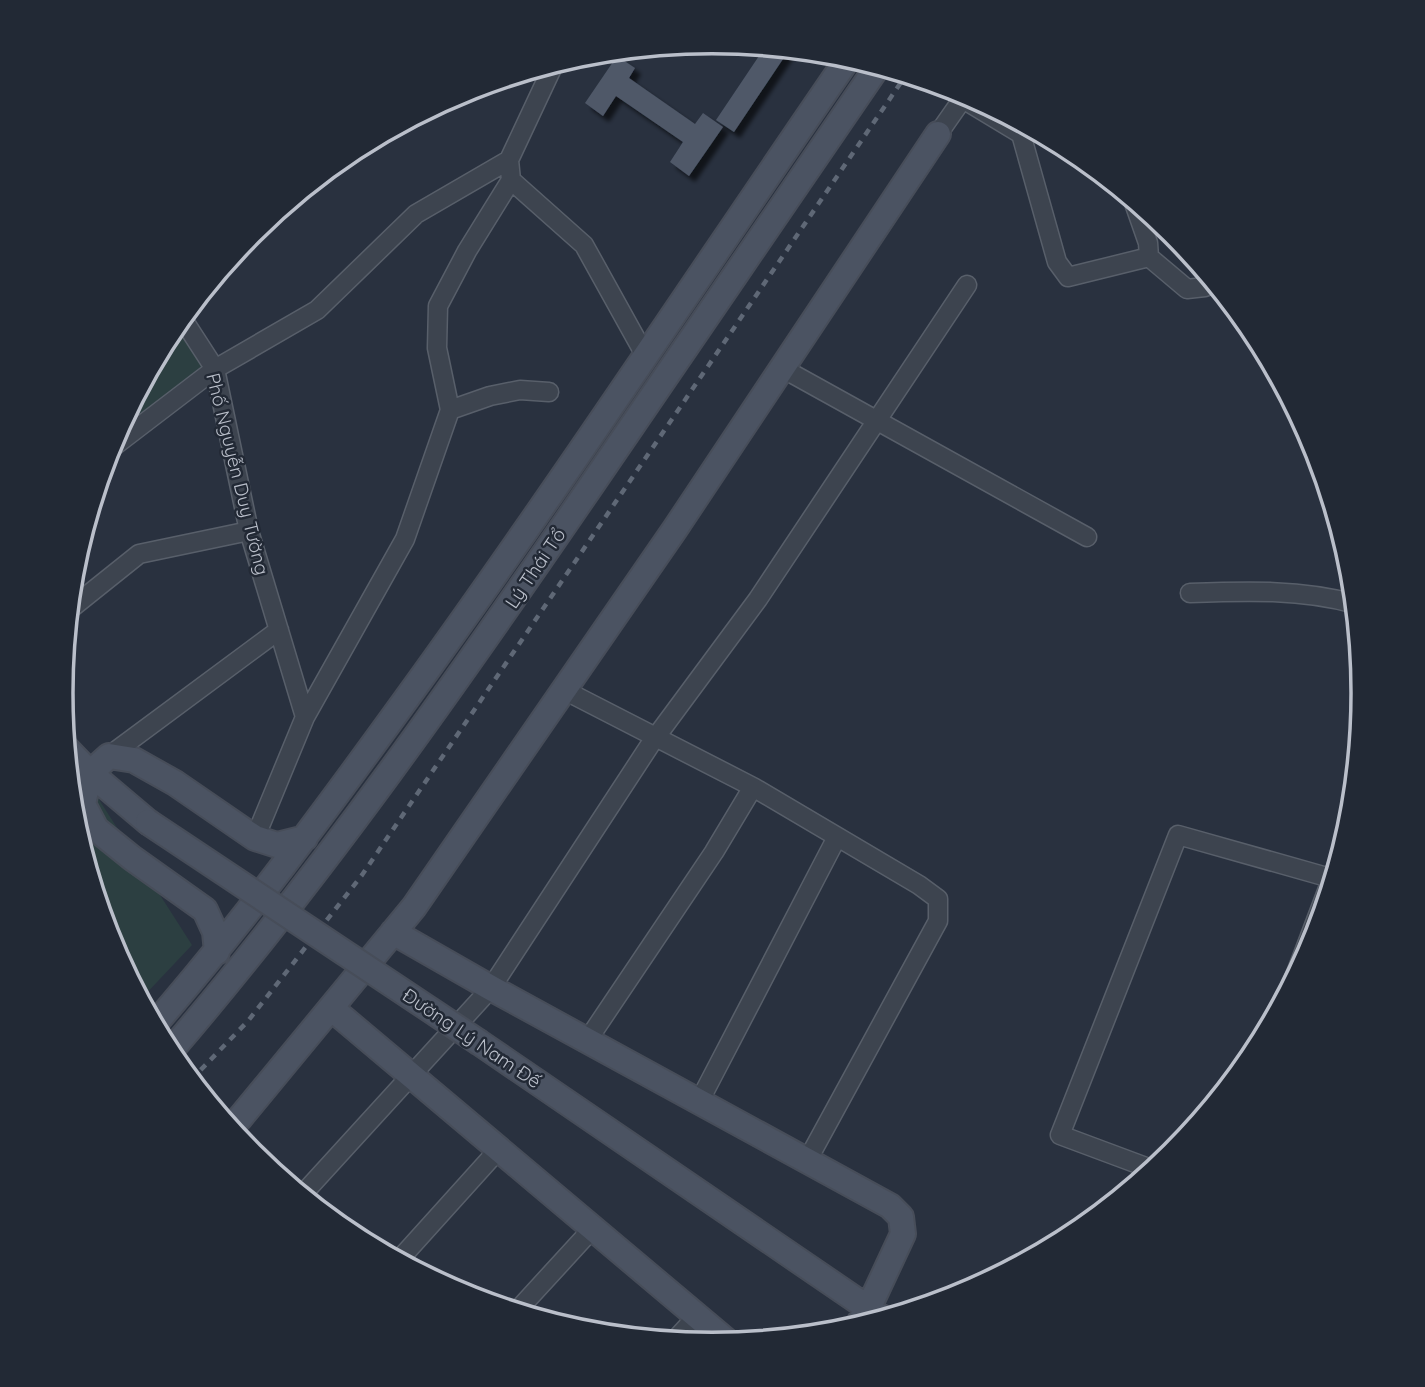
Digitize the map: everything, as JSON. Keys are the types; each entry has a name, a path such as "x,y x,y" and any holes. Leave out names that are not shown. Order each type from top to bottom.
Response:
{"street":[{"name":"Lý Thái Tổ","path":"162,1017 217,952 305,838 467,615 841,68"},
{"name":"Lý Thái Tổ","path":"174,1037 239,971 380,785 491,632 872,75"},
{"path":"255,838 305,717 405,539 450,410 437,348 438,306 467,251 510,180 509,160 549,76"},
{"path":"237,1121 414,907 668,540 959,104"},
{"path":"1025,136 1056,262 1068,277 1149,257"},
{"path":"128,435 215,369 317,310 416,214 509,160"},
{"path":"510,180 584,245 645,355"},
{"path":"1139,218 1148,243 1149,257 1187,289 1205,286"},
{"path":"308,1188 491,988 656,736 758,599 967,285"},
{"name":"Phố Nguyễn Duy Tường","path":"188,328 215,369 249,531 305,717"},
{"path":"782,368 1087,537"},
{"path":"450,410 490,396 520,390 549,392"},
{"path":"81,601 139,554 249,531"},
{"path":"1190,593 1248,591 1326,596 1344,601"},
{"path":"83,803 99,764 279,630"},
{"path":"564,690 753,786 938,899 937,921 807,1161"},
{"name":"Đường Lý Nam Đế","path":"77,753 99,764 148,822 480,1043 863,1314"},
{"path":"99,764 134,760 175,783 255,838 277,845 305,838"},
{"path":"355,769 380,785"},
{"path":"587,1041 714,852 753,786"},
{"path":"84,806 96,829 205,910 215,932 217,952"},
{"path":"1143,1166 1060,1135 1178,835 1325,877"},
{"path":"699,1102 837,837"},
{"path":"393,932 890,1206 901,1217 903,1234 872,1312"},
{"path":"331,1008 717,1333"},
{"path":"405,1253 499,1149"},
{"path":"523,1304 593,1228"},
{"path":"683,1332 697,1316"}],"shaded area":[{"path":"188,328 215,369 131,430 159,374"},
{"path":"78,767 192,945 148,992 107,899 86,818"}],"building":[{"path":"759,56 783,59 734,132 716,120"},
{"path":"624,61 635,68 629,78 695,124 703,113 723,127 689,176 670,162 683,142 616,96 603,116 585,103 612,63"}],"railway":[{"path":"198,1073 248,1021 362,875 901,83"}]}
